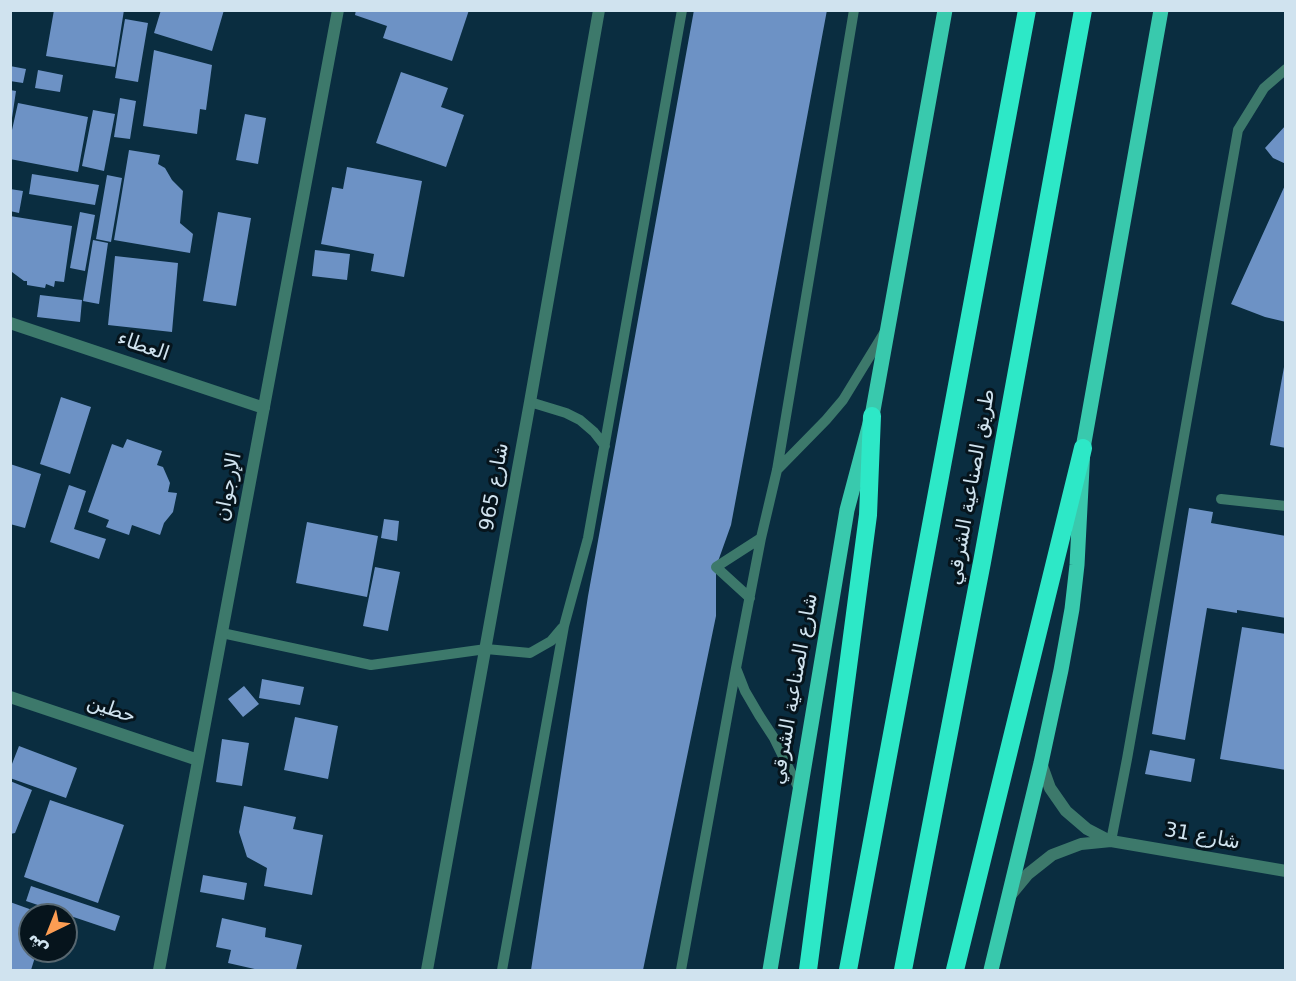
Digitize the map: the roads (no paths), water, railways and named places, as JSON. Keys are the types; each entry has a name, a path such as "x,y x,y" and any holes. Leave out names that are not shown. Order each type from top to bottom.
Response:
{"highway":[{"name":"طريق الصناعية الشرقي","path":"848,970 1027,10"},
{"name":"طريق الصناعية الشرقي","path":"903,970 982,562 1083,10"},
{"path":"808,970 868,515 872,416"},
{"path":"955,970 1083,448"}],"main road":[{"path":"872,416 945,10"},
{"path":"991,970 1041,763 1072,609 1077,565 1083,448 1161,11"},
{"name":"شارع الصناعية الشرقي","path":"770,970 847,510 872,416"}],"street":[{"name":"الإرجوان","path":"159,970 338,10"},
{"name":"شارع 965","path":"427,970 599,10"},
{"name":"العطاء","path":"10,323 264,408"},
{"name":"حطين","path":"10,697 198,760"},
{"name":"شارع 31","path":"1041,763 1050,788 1066,811 1087,829 1111,841"},
{"name":"شارع 31","path":"1009,898 1028,874 1052,855 1081,844 1111,841 1286,871"}],"lane":[{"path":"502,970 564,626 593,539 605,446 682,10"},
{"path":"681,970 736,668 761,538 777,470 854,10"},
{"path":"1111,841 1238,130 1264,88 1286,69"},
{"path":"777,470 843,400 889,325"},
{"path":"530,402 566,413 580,420 605,446"},
{"path":"1221,499 1286,506"},
{"path":"750,598 716,567 761,538"},
{"path":"222,633 371,665 486,649 530,653 551,641 564,626"},
{"path":"736,668 745,691 774,738 799,789"}]}
